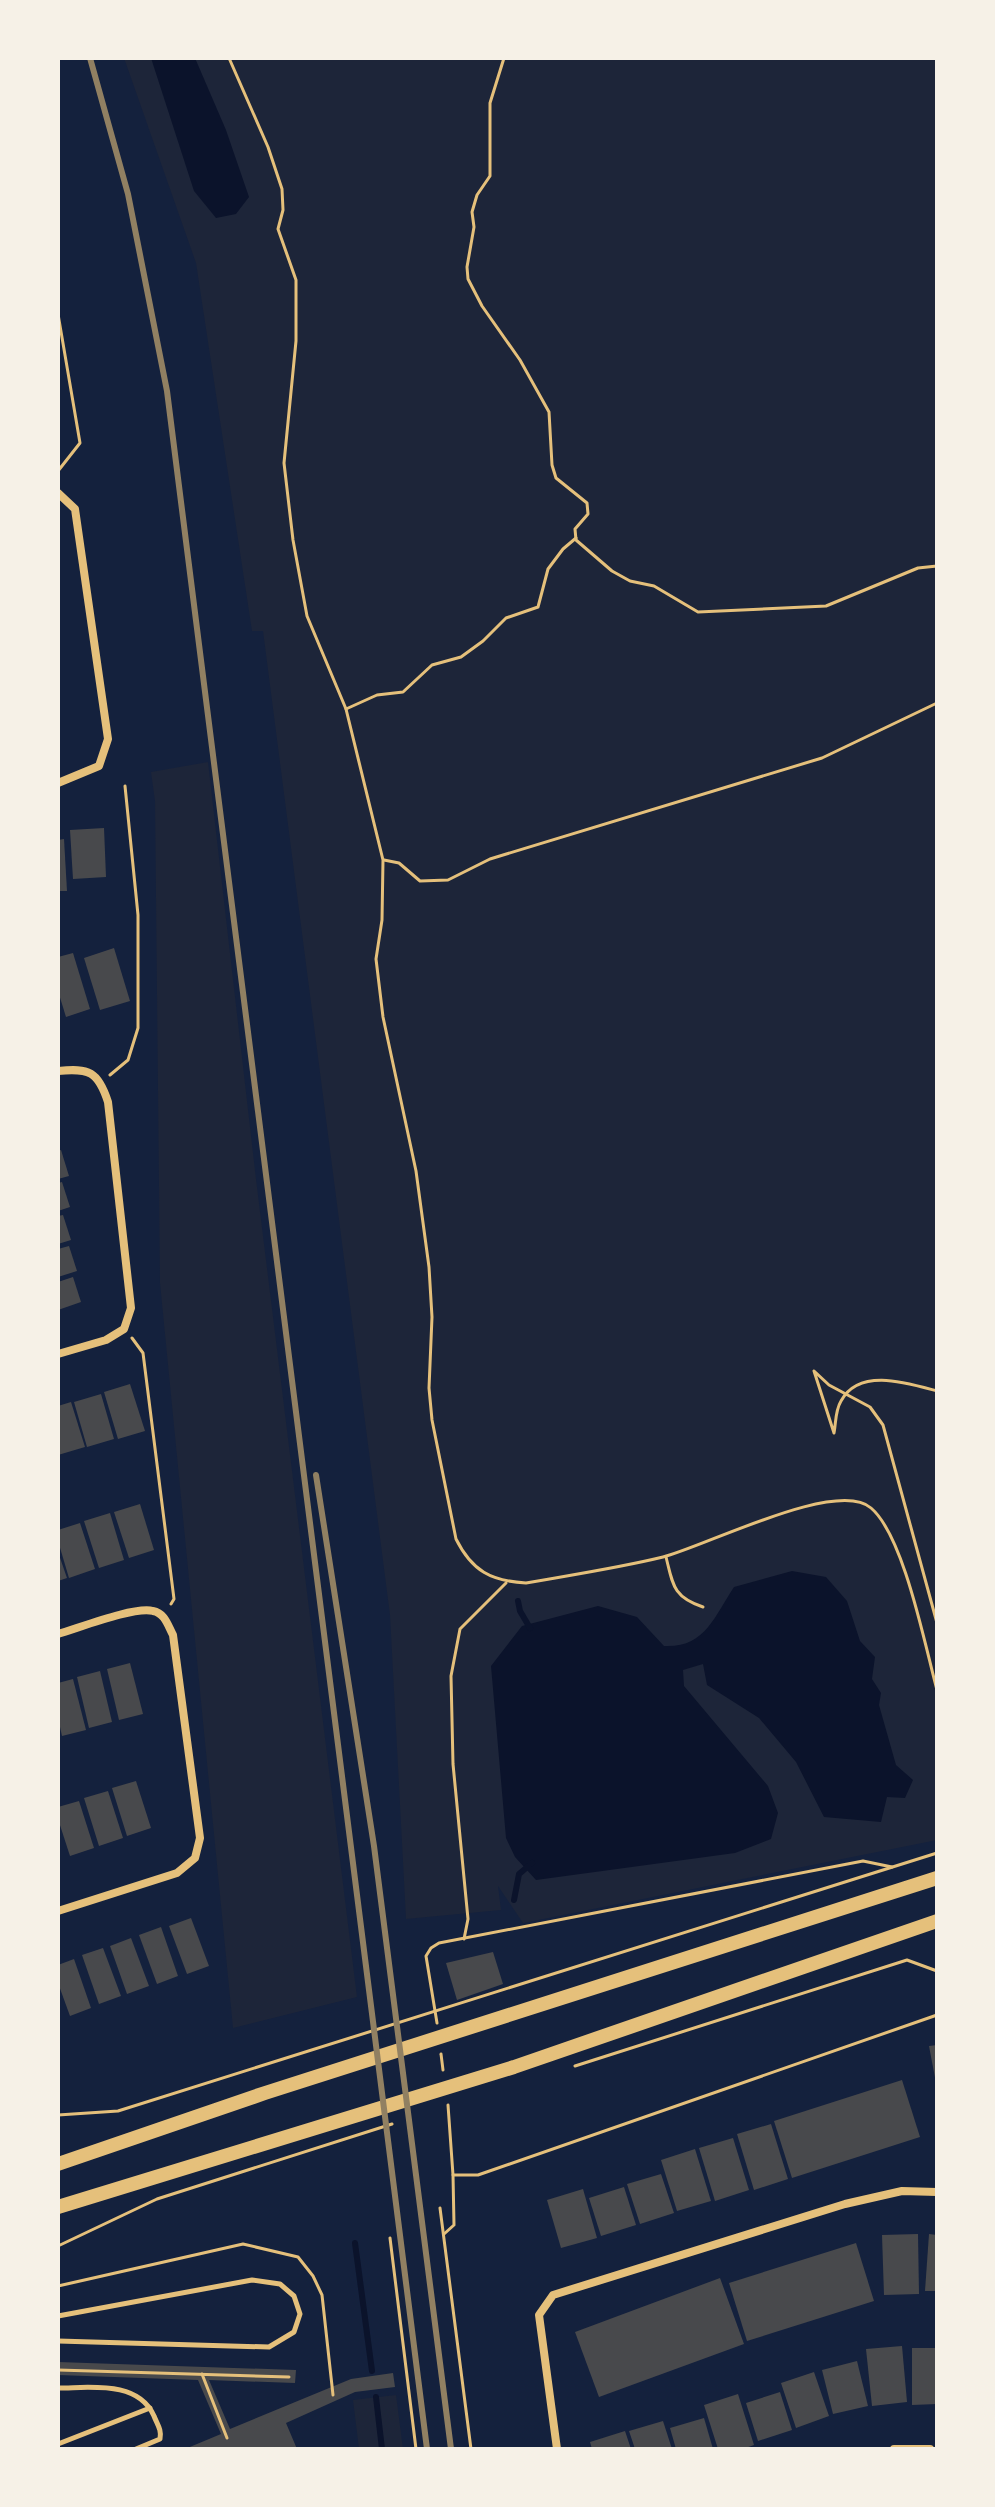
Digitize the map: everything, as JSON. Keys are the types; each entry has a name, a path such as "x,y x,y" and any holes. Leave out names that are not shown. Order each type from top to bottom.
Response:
{"main road":[{"path":"58,2164 265,2093 937,1878"},
{"path":"58,2207 514,2067 937,1921"}],"street":[{"path":"58,493 75,509 108,739 99,766 58,783"},
{"path":"58,1071 82,1069 101,1082 108,1102 131,1308 124,1329 106,1340 58,1354"},
{"path":"58,1634 134,1611 154,1610 165,1618 173,1635 200,1838 195,1858 177,1873 58,1911"},
{"path":"557,2449 539,2315 553,2295 845,2204 902,2191 937,2192"},
{"path":"894,2449 930,2449"}],"lane":[{"path":"58,2316 252,2280 280,2284 294,2296 300,2314 294,2332 269,2347 58,2341"},
{"path":"58,2388 125,2389 150,2408 161,2433 160,2439 136,2449"},
{"path":"58,2444 150,2408"}],"path":[{"path":"229,58 268,147 282,189 283,210 278,229 296,280 296,341 284,463 293,540 307,616 346,709 383,860 382,920 376,959 383,1017 416,1171 429,1267 432,1420 456,1539 464,1556 479,1571 507,1582 526,1583 666,1557 754,1522 834,1500 852,1500 870,1506 893,1542 937,1690"},
{"path":"504,58 490,103 490,176 477,195 472,212 474,227 468,279 549,412 552,465 556,478 587,503 588,514 575,529 576,538 612,571 630,581 654,586 698,612 826,606 918,568 937,566"},
{"path":"58,314 80,443 58,471"},
{"path":"346,709 377,695 403,692 432,665 461,657 506,618 538,607 548,569 576,538"},
{"path":"383,860 399,863 420,881 448,880 490,859 822,758 937,703"},
{"path":"101,1082 128,1060 138,1028 138,915 125,786"},
{"path":"124,1329 143,1353 174,1599 165,1618"},
{"path":"937,1391 883,1379 857,1386 847,1394 841,1399 834,1433 814,1371 829,1385 847,1394 870,1407 883,1425 937,1623"},
{"path":"666,1557 674,1588 685,1601 703,1607"},
{"path":"464,1939 468,1919 453,1764 451,1676 460,1629 507,1582"},
{"path":"58,2115 118,2111 937,1853"},
{"path":"439,2037 426,1956 439,1943 863,1861 892,1867"},
{"path":"574,2066 907,1960 937,1971"},
{"path":"453,2175 478,2175 937,2015"},
{"path":"441,2052 445,2083"},
{"path":"444,2237 445,2231 454,2225 447,2099"},
{"path":"439,2109 454,2104"},
{"path":"58,2246 157,2199 395,2123"},
{"path":"440,2208 471,2449"},
{"path":"390,2238 416,2449"},
{"path":"58,2286 243,2244 298,2257 313,2276 322,2295 333,2395"},
{"path":"58,2370 289,2377"},
{"path":"202,2374 227,2438"}],"shaded area":[{"path":"124,58 937,58 937,1840 523,1923 498,1886 501,1910 406,1919 390,1615 263,631 252,631 196,263"},
{"path":"151,58 195,58 226,130 249,197 236,214 216,218 194,191"},
{"path":"208,762 357,1997 233,2028 160,1283 155,801 151,772"},
{"path":"792,1571 826,1577 847,1601 860,1641 875,1657 872,1679 881,1693 879,1705 896,1765 913,1780 905,1798 887,1797 881,1822 824,1817 796,1762 759,1718 707,1685 703,1664 683,1670 684,1686 768,1786 778,1813 771,1839 735,1853 536,1880 515,1857 506,1838 491,1666 522,1626 598,1606 637,1617 664,1646 678,1645 689,1642 707,1628 734,1587"},
{"path":"396,2395 403,2449 359,2449 353,2400"}],"building":[{"path":"104,828 106,877 73,879 70,830"},
{"path":"64,839 67,891 58,891 58,840"},
{"path":"114,948 130,1001 100,1010 84,958"},
{"path":"73,953 90,1009 66,1017 58,991 58,957"},
{"path":"61,1150 69,1176 58,1179 58,1151"},
{"path":"62,1182 70,1207 58,1211 58,1183"},
{"path":"63,1215 71,1240 58,1244 58,1216"},
{"path":"69,1246 77,1271 58,1277 58,1249"},
{"path":"73,1277 81,1302 58,1310 58,1282"},
{"path":"130,1384 145,1431 118,1439 104,1392"},
{"path":"101,1394 114,1439 87,1447 74,1402"},
{"path":"71,1402 85,1447 58,1455 58,1406"},
{"path":"140,1504 154,1550 129,1558 114,1512"},
{"path":"110,1513 124,1560 99,1568 84,1521"},
{"path":"80,1523 95,1569 69,1578 58,1541 58,1530"},
{"path":"58,1552 67,1578 58,1581"},
{"path":"130,1663 143,1714 119,1720 107,1669"},
{"path":"100,1671 112,1722 89,1728 77,1677"},
{"path":"73,1679 86,1730 62,1736 58,1718 58,1683"},
{"path":"136,1781 151,1828 127,1836 112,1788"},
{"path":"108,1791 123,1838 99,1846 84,1798"},
{"path":"79,1801 94,1848 70,1856 58,1819 58,1807"},
{"path":"191,1918 209,1966 187,1974 169,1926"},
{"path":"161,1927 178,1976 157,1984 139,1935"},
{"path":"131,1938 149,1986 127,1994 110,1946"},
{"path":"103,1948 121,1996 99,2004 82,1955"},
{"path":"493,1952 503,1984 457,2000 446,1963"},
{"path":"74,1959 91,2008 70,2016 58,1983 58,1965"},
{"path":"937,2045 937,2083 936,2083 929,2046"},
{"path":"902,2080 920,2137 792,2178 774,2121"},
{"path":"771,2124 788,2179 754,2190 737,2134"},
{"path":"733,2138 749,2190 715,2201 699,2148"},
{"path":"695,2149 711,2201 677,2211 661,2160"},
{"path":"661,2174 674,2213 640,2224 627,2184"},
{"path":"624,2187 636,2225 601,2236 589,2198"},
{"path":"583,2189 597,2238 561,2248 547,2200"},
{"path":"918,2234 919,2294 884,2295 882,2235"},
{"path":"929,2234 937,2235 937,2291 925,2291"},
{"path":"856,2243 874,2301 747,2341 729,2283"},
{"path":"720,2278 744,2344 599,2397 575,2332"},
{"path":"902,2346 907,2402 872,2406 866,2349"},
{"path":"912,2348 937,2348 937,2404 912,2405"},
{"path":"857,2361 868,2406 833,2414 822,2370"},
{"path":"58,2362 296,2370 295,2383 209,2380 230,2429 351,2379 393,2373 395,2387 355,2392 286,2423 297,2449 185,2449 221,2434 198,2380 58,2375"},
{"path":"814,2372 829,2416 796,2428 781,2383"},
{"path":"780,2392 792,2430 758,2441 746,2403"},
{"path":"738,2394 754,2445 743,2449 718,2449 704,2405"},
{"path":"704,2418 713,2449 676,2449 670,2428"},
{"path":"663,2421 672,2449 635,2449 629,2431"},
{"path":"625,2431 631,2449 592,2449 590,2442"}],"waterway":[{"path":"518,1601 530,1628"},
{"path":"514,1900 519,1874 532,1863"},
{"path":"355,2243 372,2371"},
{"path":"376,2397 382,2449"}],"railway":[{"path":"90,58 128,194 167,391 427,2449"},
{"path":"316,1475 374,1846 451,2449"}]}
